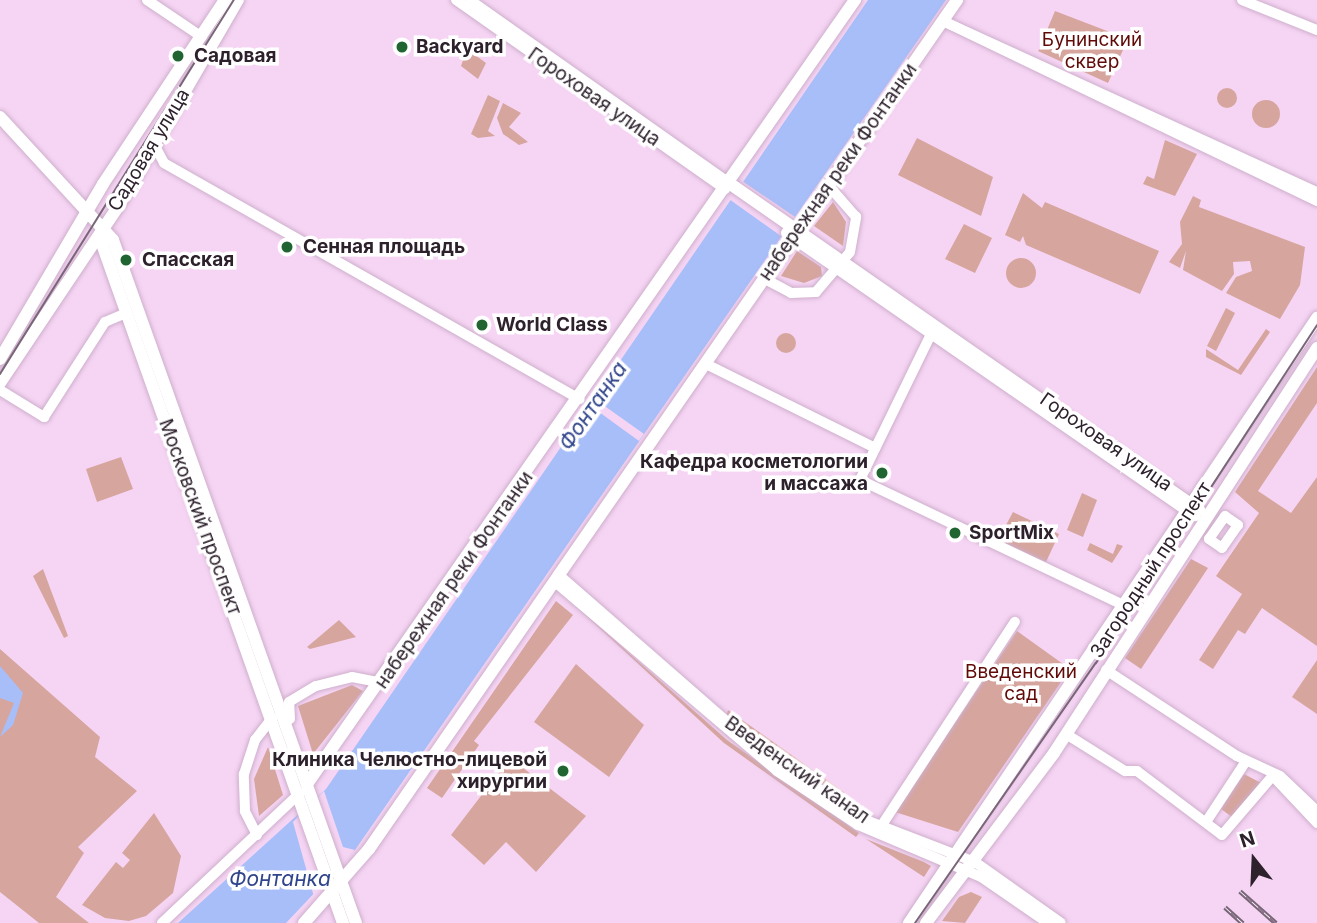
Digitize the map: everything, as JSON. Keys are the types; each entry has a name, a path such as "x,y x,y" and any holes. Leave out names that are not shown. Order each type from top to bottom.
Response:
{"main road":[{"name":"Садовая улица","path":"95,219 103,184 225,0"},
{"name":"Садовая улица","path":"0,359 95,219 142,167 239,0"},
{"name":"набережная реки Фонтанки","path":"305,795 580,399 731,188 855,0"},
{"name":"набережная реки Фонтанки","path":"304,923 331,890 343,885 765,279 791,231 830,186 957,0"},
{"path":"0,117 70,189 95,219 74,269 0,383"},
{"path":"70,189 91,191 114,168"},
{"name":"Гороховая улица","path":"731,188 1205,519"},
{"name":"Московский проспект","path":"95,219 107,261 272,719 305,795"},
{"name":"Московский проспект","path":"95,219 117,252 297,757 305,795"},
{"path":"74,269 91,256 107,261"},
{"name":"Загородный проспект","path":"909,923 1127,607 1317,318"},
{"name":"Загородный проспект","path":"926,923 971,867 1066,734 1105,670 1317,348"},
{"path":"305,795 339,872 356,923"},
{"path":"305,795 331,890 343,923"}],"street":[{"path":"147,0 201,37"},
{"name":"Гороховая улица","path":"456,0 731,188"},
{"name":"Гороховая улица","path":"470,0 731,188"},
{"path":"1242,0 1317,30"},
{"path":"943,20 1317,192"},
{"path":"943,20 1317,201"},
{"path":"155,146 164,163 580,399"},
{"path":"142,167 164,163"},
{"path":"765,279 785,292 808,294 841,265 858,224 847,201 830,186"},
{"path":"0,390 44,417 105,322 126,313"},
{"path":"933,329 860,480 1127,607"},
{"path":"706,364 875,448"},
{"path":"1205,519 1217,527"},
{"name":"Введенский канал","path":"557,579 753,744 879,831 971,867 1061,923"},
{"path":"879,831 1015,622"},
{"path":"1105,670 1271,777 1317,823"},
{"path":"297,757 289,702 335,679 383,683"},
{"path":"257,835 245,811 244,774 255,740 272,719"},
{"path":"1066,734 1125,771 1137,771 1222,835 1271,777"},
{"path":"1206,822 1247,761"},
{"path":"1271,777 1286,780 1317,811"},
{"name":"набережная реки Фонтанки","path":"162,923 257,835 305,795"},
{"name":"Введенский канал","path":"971,867 1048,923"}],"green space":[{"name":"Бунинский сквер","path":"1055,11 1128,39 1108,83 1038,51 1053,35 1047,30"},
{"path":"467,49 486,63 478,79 461,66"},
{"path":"1227,88 1234,91 1237,98 1234,105 1227,108 1220,105 1217,98 1220,91"},
{"path":"488,95 500,101 488,131 495,136 478,138 471,134"},
{"path":"1266,100 1276,104 1280,114 1276,124 1266,128 1256,124 1252,114 1256,104"},
{"path":"503,103 521,113 509,127 528,142 519,145 503,134 497,118"},
{"path":"917,138 993,177 981,216 898,175"},
{"path":"1165,140 1197,154 1175,196 1143,184 1147,176 1154,179"},
{"path":"1023,193 1042,208 1045,202 1159,251 1140,294 1026,245 1023,236 1020,242 1005,235"},
{"path":"1193,196 1201,200 1199,207 1305,247 1300,285 1280,319 1226,293 1236,277 1252,271 1250,261 1233,262 1234,274 1222,291 1183,270 1186,251 1180,268 1169,262 1182,244 1180,222"},
{"path":"833,202 846,222 843,246 814,226"},
{"path":"964,224 992,238 975,273 945,259"},
{"path":"797,251 821,267 822,276 804,283 781,276"},
{"path":"1021,258 1032,262 1036,273 1032,284 1021,288 1010,284 1006,273 1010,262"},
{"path":"1226,308 1235,313 1216,351 1207,346"},
{"path":"1266,329 1270,332 1241,375 1206,357 1206,349 1238,370"},
{"path":"786,333 793,336 796,343 793,350 786,353 779,350 776,343 779,336"},
{"path":"1317,367 1317,403 1258,491 1291,513 1317,477 1317,646 1262,608 1245,634 1238,630 1213,669 1199,660 1242,594 1216,576 1259,513 1235,492"},
{"path":"121,457 133,489 97,502 86,469"},
{"path":"1082,493 1097,500 1083,537 1067,530"},
{"path":"1013,512 1059,534 1046,562 998,540"},
{"path":"1090,543 1113,554 1117,544 1123,546 1112,563 1087,550"},
{"path":"1191,559 1208,568 1141,669 1125,658"},
{"path":"43,569 68,636 64,638 33,576"},
{"path":"568,599 727,740 859,833 856,837 724,743"},
{"path":"556,601 573,615 474,741 479,745 442,798 427,788"},
{"path":"339,620 356,637 310,649 307,647"},
{"name":"Введенский сад","path":"1017,631 1070,669 958,832 895,812"},
{"path":"0,649 100,737 95,757 137,791 78,847 84,853 56,897 89,923 39,923 0,892"},
{"path":"1317,660 1317,714 1292,697"},
{"path":"576,664 644,725 609,777 534,722"},
{"path":"352,685 363,691 313,754 298,706"},
{"path":"728,710 845,793 842,798 747,734 726,716"},
{"path":"268,747 283,795 259,816 254,779"},
{"path":"510,758 586,816 536,872 506,842 484,865 451,835"},
{"path":"1244,774 1261,783 1232,817 1221,809"},
{"path":"154,813 181,856 173,893 146,916 129,921 105,918 82,905 116,862 123,868 130,860 122,853"},
{"path":"866,839 924,862 931,866 924,877"},
{"path":"971,892 982,897 965,923 942,921 959,897"}],"water":[{"name":"Фонтанка","path":"868,0 946,0 355,850 286,923 178,923 326,789"},
{"path":"0,666 23,693 13,725 0,737 14,703 0,698"}],"pier":[{"path":"742,181 795,217 781,236 729,199"},
{"path":"592,397 644,434 639,441 588,404"},
{"path":"324,791 343,847 355,850 314,897 293,822"}],"tram line":[{"path":"0,374 234,0"},
{"path":"915,923 1096,663 1317,325"}],"railway":[{"path":"1240,891 1276,923"},
{"path":"1225,907 1243,923"}],"place":[{"name":"Backyard","path":"402,47"},
{"name":"Садовая","path":"178,56"},
{"name":"Сенная площадь","path":"287,247"},
{"name":"Спасская","path":"126,260"},
{"name":"World Class","path":"482,325"},
{"name":"Кафедра косметологии и массажа","path":"882,473"},
{"name":"SportMix","path":"955,533"},
{"name":"Клиника Челюстно-лицевой хирургии","path":"563,771"}]}
